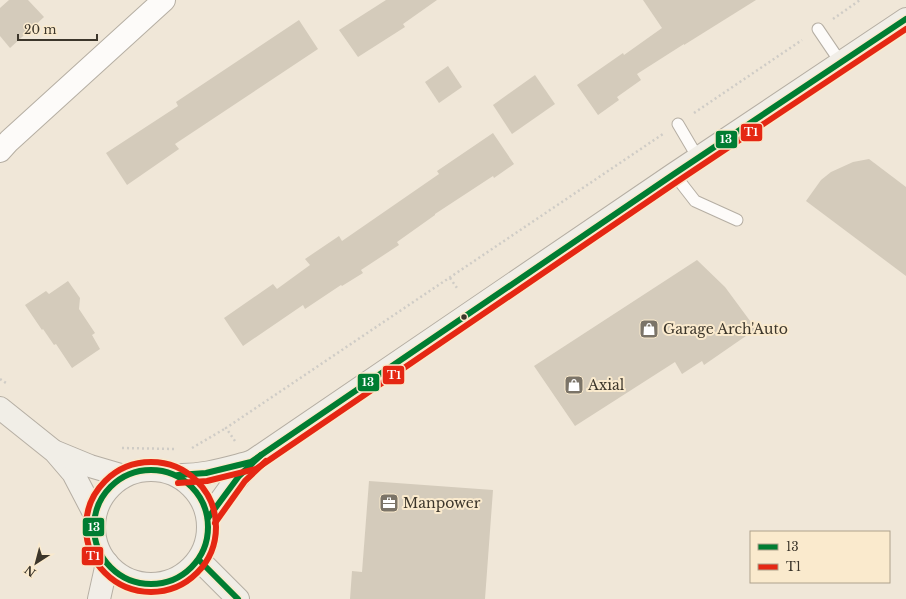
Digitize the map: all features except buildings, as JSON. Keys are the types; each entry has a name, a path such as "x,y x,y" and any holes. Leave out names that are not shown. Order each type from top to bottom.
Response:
{"street":[{"path":"0,151 8,141 164,0"},
{"path":"208,518 251,462 674,174 906,19"},
{"path":"0,408 55,452 73,473 95,515"},
{"path":"55,452 90,466 124,476"},
{"path":"178,475 193,486 203,500 208,518 209,533 205,547 198,560 184,574 141,592 132,581 118,574 107,563 98,548 94,532 95,515 100,499 110,486 124,476 142,469 160,470 178,475 192,476 251,462"},
{"path":"198,560 238,599"},
{"path":"100,599 107,563"}],"lane":[{"path":"818,28 841,62"},
{"path":"678,124 698,158"},
{"path":"674,174 695,201 737,220"}],"path":[{"path":"190,449 226,428 450,278 860,0"},
{"path":"450,278 458,288"},
{"path":"0,379 6,384"},
{"path":"226,428 251,462"},
{"path":"120,448 178,449"}],"transit line":[{"name":"13","path":"178,475 206,473 251,462 674,174 906,19"},
{"name":"T1","path":"178,483 207,481 256,469 678,181 906,29"},
{"name":"13","path":"208,518 239,476 261,455"},
{"name":"T1","path":"215,523 245,481 266,461"},
{"name":"T1","path":"157,462 170,464 182,469 197,481 209,496 214,508 216,527 214,546 209,558 197,573 182,585 170,590 145,592 132,590 120,585 105,573 93,558 88,546 86,521 88,508 93,496 105,481 120,469 132,464 157,462"},
{"name":"13","path":"151,470 173,474 192,486 204,505 208,527 204,549 192,568 173,580 151,584 129,580 110,568 98,549 94,527 98,505 110,486 129,474 151,470"},
{"name":"13","path":"199,560 238,599"}],"place":[{"name":"Garage Arch'Auto","path":"649,329"},
{"name":"Axial","path":"574,385"},
{"name":"Manpower","path":"389,503"}]}
